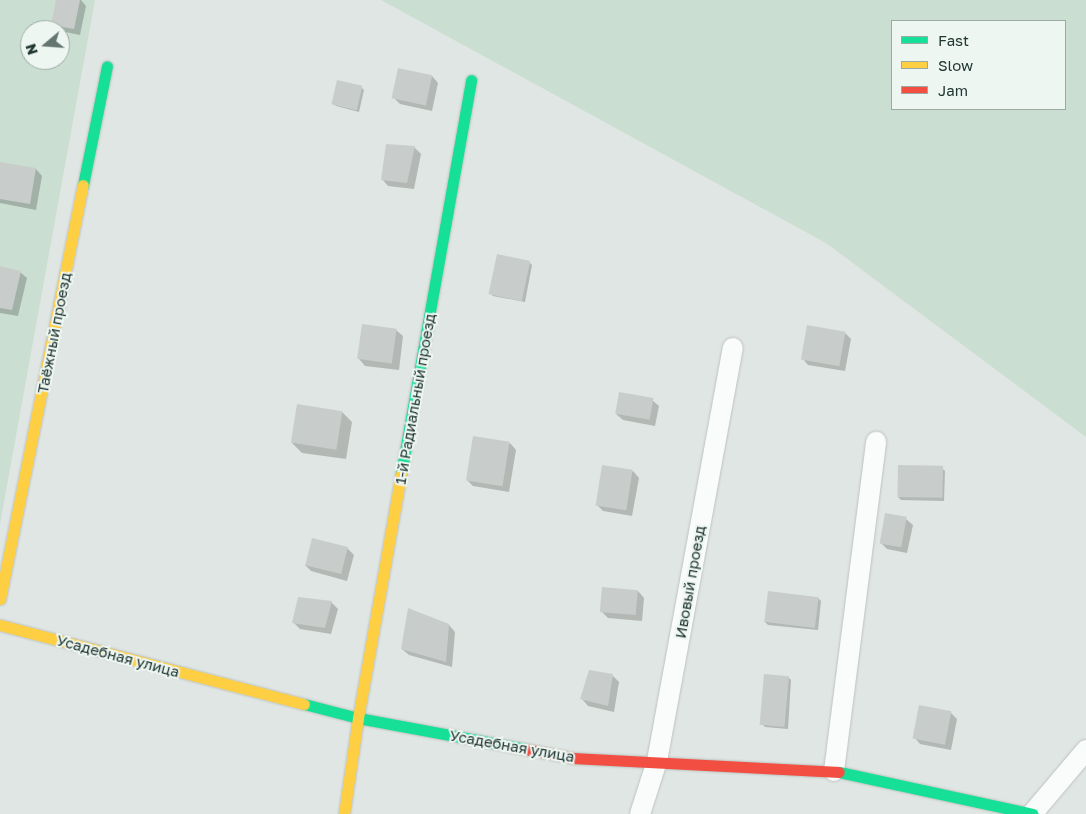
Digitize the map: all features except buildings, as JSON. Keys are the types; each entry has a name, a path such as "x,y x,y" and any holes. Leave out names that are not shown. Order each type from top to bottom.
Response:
{"street":[{"name":"Таёжный проезд","path":"0,599 107,66"},
{"name":"1-й Радиальный проезд","path":"344,814 358,718 471,80"},
{"name":"Ивовый проезд","path":"640,814 657,761 733,348"},
{"path":"834,771 876,442"},
{"name":"Усадебная улица","path":"0,625 358,718 572,758 834,771 1033,814"},
{"path":"1033,814 1086,750"}],"green space":[{"path":"0,0 95,0 0,524"},
{"path":"381,0 1086,0 1086,437 826,243"}],"traffic: fast":[{"path":"83,185 107,66"},
{"path":"401,474 471,80"},
{"path":"304,704 358,718 525,749"},
{"path":"839,772 1033,814"}],"traffic: slow":[{"path":"0,599 83,185"},
{"path":"344,814 358,718 401,474"},
{"path":"0,625 304,704"}],"traffic: jam":[{"path":"525,749 573,758 839,772"}]}
